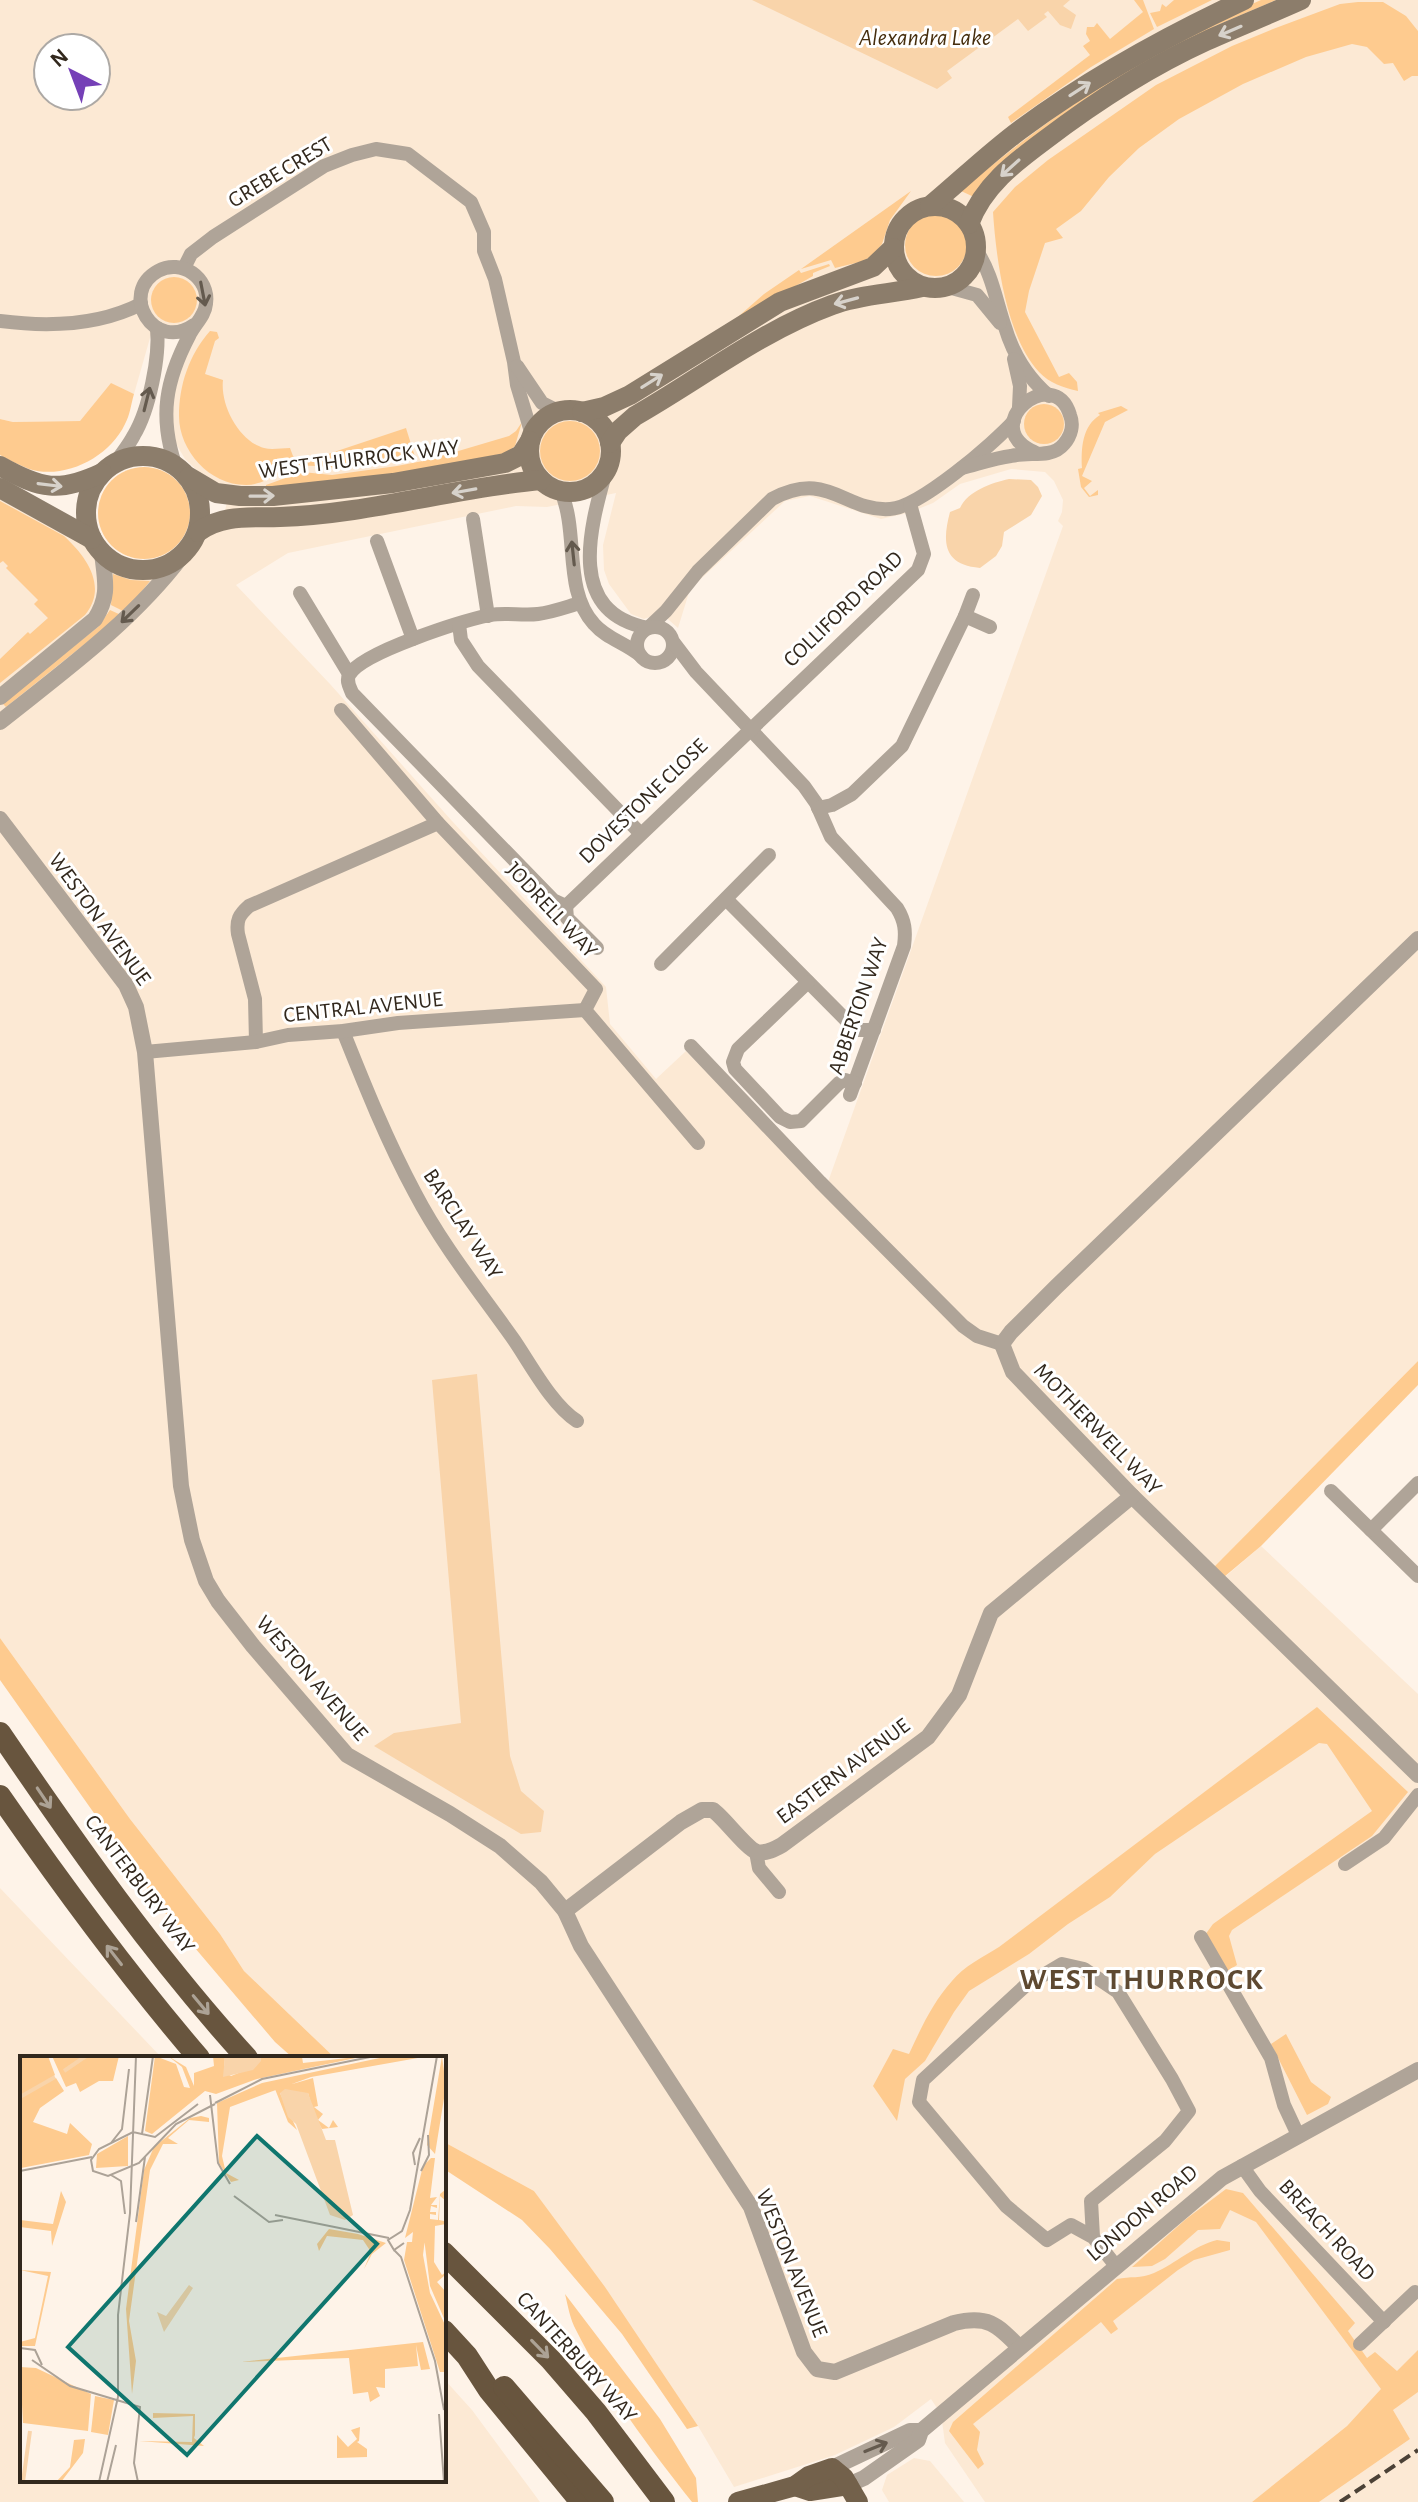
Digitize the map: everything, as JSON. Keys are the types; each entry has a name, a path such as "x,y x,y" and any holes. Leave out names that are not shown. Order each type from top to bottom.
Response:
{"highway":[{"name":"CANTERBURY WAY","path":"0,1733 112,1893 168,1966 245,2056"},
{"path":"0,1796 98,1934 197,2056"},
{"name":"CANTERBURY WAY","path":"446,2255 551,2360 596,2412 664,2502"},
{"path":"446,2333 467,2356 499,2381 603,2502"},
{"path":"467,2356 489,2390 581,2502"}],"main road":[{"path":"930,206 952,210 969,224 975,236 976,250 968,273 948,287 936,289 911,282 895,261 893,248 897,230 905,218 930,206 1018,132 1058,103 1150,46 1244,0"},
{"path":"969,224 975,208 998,179 1073,120 1159,66 1301,0"},
{"path":"582,412 598,422 605,431 611,452 607,467 593,485 580,491 561,491 541,480 531,464 531,438 544,420 560,412 582,412 604,407 630,395 780,302 873,267 893,248"},
{"path":"610,443 635,416 779,328 836,304 922,287"},
{"name":"WEST THURROCK WAY","path":"182,471 216,493 240,496 317,493 505,463 521,455 531,438"},
{"path":"0,466 32,482 54,486 77,485 130,457 159,457 182,471 200,504 198,532 182,556 165,566 139,570 123,567 97,546 0,488"},
{"path":"97,546 86,521 86,504 92,487 109,467"},
{"name":"WEST THURROCK WAY","path":"198,532 209,524 225,520 333,514 541,480"},
{"path":"832,2468 844,2478 853,2493"},
{"name":"LONDON ROAD","path":"738,2502 795,2486 809,2476 832,2468"},
{"name":"LONDON ROAD","path":"795,2486 810,2491 853,2493"}],"street":[{"name":"GREBE CREST","path":"184,268 191,254 213,237 324,166 376,149 408,154 471,202 484,232 484,251 495,279 531,438"},
{"path":"948,287 977,295 1008,336 1032,381 1061,402 1070,413 1070,435 1057,450 1043,454 1034,452 1017,438 1020,386 1008,336 986,265 976,250"},
{"path":"182,471 167,440 164,418 166,399 175,365 194,325 204,312 207,297 197,276 184,268 166,267 149,277 143,286 141,304 146,318 157,328 173,333 194,325"},
{"path":"0,321 24,324 100,319 141,304"},
{"path":"109,467 136,434 144,413 159,349 157,328"},
{"name":"GREBE CREST","path":"514,362 536,397 560,412"},
{"path":"641,656 637,644 642,632 666,611 698,571 772,499 808,488 827,491 880,509 893,510 910,504 998,438 1028,399 1049,396"},
{"path":"958,470 1034,452"},
{"path":"607,467 588,555 591,578 607,608 628,624 659,627 672,638"},
{"path":"561,491 570,519 575,589 592,623 649,662 677,664 696,672"},
{"name":"COLLIFORD ROAD","path":"750,728 918,570 924,554 910,504"},
{"path":"473,519 488,616"},
{"path":"377,541 413,639"},
{"path":"0,697 95,619 104,605 107,593 97,546"},
{"path":"0,722 129,617 182,556"},
{"path":"659,663 672,653 674,612 684,587"},
{"path":"300,593 349,674 352,693 553,900 566,906 567,918 597,948"},
{"path":"818,808 832,805 852,794 902,746 973,595"},
{"path":"349,674 386,650 459,624 507,612 539,614 580,603"},
{"path":"965,616 990,627"},
{"path":"459,624 461,640 478,666 640,833"},
{"name":"ABBERTON WAY","path":"672,638 696,672 804,786 831,837 897,908 905,925 904,946 852,1089 847,1080 839,1083 801,1121 790,1122 780,1117 735,1069 733,1062 738,1049 808,982"},
{"path":"256,1042 255,999 238,934 239,915 249,906 438,823 341,710"},
{"name":"DOVESTONE CLOSE","path":"566,906 750,728"},
{"name":"WESTON AVENUE","path":"0,819 132,996 142,1029 181,1486 192,1540 206,1581 253,1646 347,1755 500,1846 541,1882 565,1911 581,1946 751,2207 804,2352 817,2369 835,2372 954,2323 973,2319 992,2322 1019,2347"},
{"name":"JODRELL WAY","path":"438,823 596,989 585,1010"},
{"path":"661,964 769,855"},
{"path":"726,899 858,1030 874,1030"},
{"path":"691,1046 963,1326 977,1336 1002,1344 1056,1287 1418,939"},
{"path":"585,1010 698,1143"},
{"name":"CENTRAL AVENUE","path":"145,1052 256,1042 288,1035 398,1023 585,1010"},
{"name":"BARCLAY WAY","path":"343,1031 371,1103 415,1194 441,1237 539,1377 567,1414 577,1421"},
{"name":"MOTHERWELL WAY","path":"1002,1344 1013,1372 1132,1496 1418,1775"},
{"path":"1371,1530 1418,1483"},
{"path":"1331,1491 1418,1576"},
{"name":"EASTERN AVENUE","path":"756,1852 771,1851 782,1845 928,1737 959,1695 991,1613 1132,1496"},
{"path":"1345,1864 1384,1838 1418,1795"},
{"path":"565,1911 681,1822 702,1810 713,1810 756,1852 759,1868 779,1892"},
{"path":"1201,1937 1271,2058 1284,2105 1298,2135"},
{"path":"1093,2237 1091,2201 1165,2141 1189,2111 1118,1992 1084,1969 1062,1964 1025,1986 923,2080 919,2102 1006,2206 1047,2240 1071,2225 1093,2237 1116,2266"},
{"name":"LONDON ROAD","path":"853,2493 864,2478 918,2440 921,2431 1204,2192 1242,2166 1418,2070"},
{"name":"BREACH ROAD","path":"1242,2166 1260,2191 1384,2322"},
{"path":"1360,2344 1415,2292"},
{"name":"LONDON ROAD","path":"832,2468 910,2431 921,2431"}],"shaded area":[{"path":"0,0 1418,0 1418,1361 1214,1567 1225,1577 1261,1546 1418,1694 1418,2502 1319,2502 1410,2439 1381,2390 1347,2426 1252,2502 985,2502 945,2443 941,2414 931,2399 894,2427 835,2455 734,2487 698,2426 534,2191 446,2143 446,2056 333,2056 244,1971 220,1934 130,1819 0,1638 0,495 81,537 115,572 158,578 192,558 225,511 230,488 205,478 185,459 175,442 171,416 175,388 185,356 197,335 154,324 134,394 111,384 80,421 13,422 0,419","holes":["1011,469 1045,472 1054,481 1063,500 1058,521 1063,526 824,1193 686,1051 656,1079 610,1024 606,987 236,585 288,553 516,506 547,507 616,493 603,545 604,570 609,584 631,614 644,619 661,613 678,628 690,589 785,501 810,496 881,519 933,503 960,484"]},
{"path":"1134,0 1143,0 1154,29 1091,67 1011,123 1008,117 1090,55 1083,46 1090,41 1086,34 1087,27 1094,27 1097,23 1110,39 1143,12"},
{"path":"1174,0 1212,0 1157,27 1150,13 1160,11 1162,4 1166,7"},
{"path":"1261,0 1276,0 1215,26 974,197 961,191 1032,134 1104,84 1180,39"},
{"path":"1383,2 1406,16 1418,31 1418,76 1404,81 1393,63 1384,64 1367,47 1352,44 1306,57 1243,84 1179,119 1139,148 1109,177 1081,211 1056,229 1063,238 1045,243 1025,312 1059,377 1069,373 1077,382 1078,391 1043,376 1018,339 1011,318 1000,274 993,212 1015,187 1048,160 1156,85 1273,29 1340,4"},
{"path":"911,191 890,220 882,244 873,255 864,261 835,268 831,260 801,269"},
{"path":"930,214 942,214 958,223 965,233 965,257 958,267 942,276 930,276 910,262 905,251 905,239 919,219"},
{"path":"829,264 731,323 764,294 799,270 801,273"},
{"path":"174,277 190,284 197,300 190,316 174,323 158,316 151,300 158,284"},
{"path":"210,331 217,332 219,338 215,341 205,374 223,380 225,400 233,421 255,444 267,449 290,448 293,456 304,462 406,428 415,457 350,468 296,467 246,485 220,479 190,453 180,429 179,416 187,371 196,350"},
{"path":"111,383 134,394 118,436 97,456 71,469 43,472 0,455 0,419 13,422 80,421"},
{"path":"1044,404 1058,410 1064,424 1058,438 1044,444 1030,438 1024,424 1030,410"},
{"path":"1121,406 1128,410 1105,422 1082,476 1092,481 1084,488 1090,496 1098,490 1098,495 1089,497 1081,487 1078,469 1082,468 1086,432 1100,415 1098,413"},
{"path":"570,421 591,430 600,451 591,472 570,481 549,472 540,451 549,430"},
{"path":"522,422 515,446 506,453 377,479 266,489 266,485 302,472 332,475 428,460 509,436"},
{"path":"135,467 153,467 170,474 183,487 190,513 183,539 170,552 153,559 135,559 118,552 105,539 98,522 98,504 105,487 118,474"},
{"path":"0,501 64,536 87,563 95,583 95,594 85,615 0,683 0,659 48,618 34,604 38,600 6,568 8,566 3,561 0,563"},
{"path":"113,574 131,580 150,581 125,612 111,605"},
{"path":"110,610 121,615 6,707 2,703 98,627"},
{"path":"1418,1361 1418,1385 1261,1546 1224,1577 1214,1567"},
{"path":"0,1638 130,1819 220,1934 244,1971 333,2056 291,2056 275,2042 161,1908 0,1680"},
{"path":"1317,1707 1408,1792 1372,1836 1232,1930 1229,1936 1237,1965 1226,1972 1205,1935 1213,1924 1372,1811 1327,1744 1319,1743 1155,1854 1110,1897 1029,1954 969,1991 925,2061 905,2079 897,2121 873,2086 893,2049 909,2054 933,2006 957,1976"},
{"path":"0,1888 160,2056 20,2056 20,2482 446,2482 446,2381 472,2410 540,2502 0,2502"},
{"path":"1286,2034 1311,2082 1331,2097 1328,2104 1307,2115 1271,2044"},
{"path":"446,2143 534,2191 605,2287 698,2426 687,2429 622,2334 522,2220 446,2170"},
{"path":"1226,2189 1243,2193 1355,2323 1348,2331 1367,2358 1375,2352 1397,2371 1418,2350 1418,2392 1393,2410 1410,2439 1319,2502 1252,2502 1347,2426 1381,2389 1256,2222 1230,2210 1220,2229 1198,2230 1165,2259 1152,2266 1132,2267 1186,2219"},
{"path":"1217,2240 1230,2242 1230,2250 1194,2260 1178,2270 1113,2321 1118,2329 1111,2334 1101,2322 973,2424 980,2432 977,2450 984,2464 978,2469 949,2431 953,2422 1117,2279 1154,2273 1200,2246"},
{"path":"565,2294 660,2419 696,2478 698,2502 692,2502 615,2397 574,2326"},
{"path":"914,2458 930,2461 964,2502 889,2502 882,2490 887,2475"}],"water":[{"name":"Alexandra Lake","path":"752,0 1070,0 1063,6 1076,15 1071,29 1060,25 1048,11 1044,14 1047,17 1028,31 1018,19 947,71 952,78 937,89"},
{"path":"1009,479 1031,480 1038,487 1042,496 1031,515 1004,532 1002,546 996,556 980,568 959,562 952,557 946,542 950,512 960,508 968,497 981,489"},
{"path":"477,1374 510,1756 521,1791 544,1811 541,1832 521,1834 374,1746 394,1733 461,1723 432,1380"}],"railway":[{"path":"1340,2502 1418,2450"}],"district":[{"name":"WEST THURROCK","path":"1142,1980"}]}
